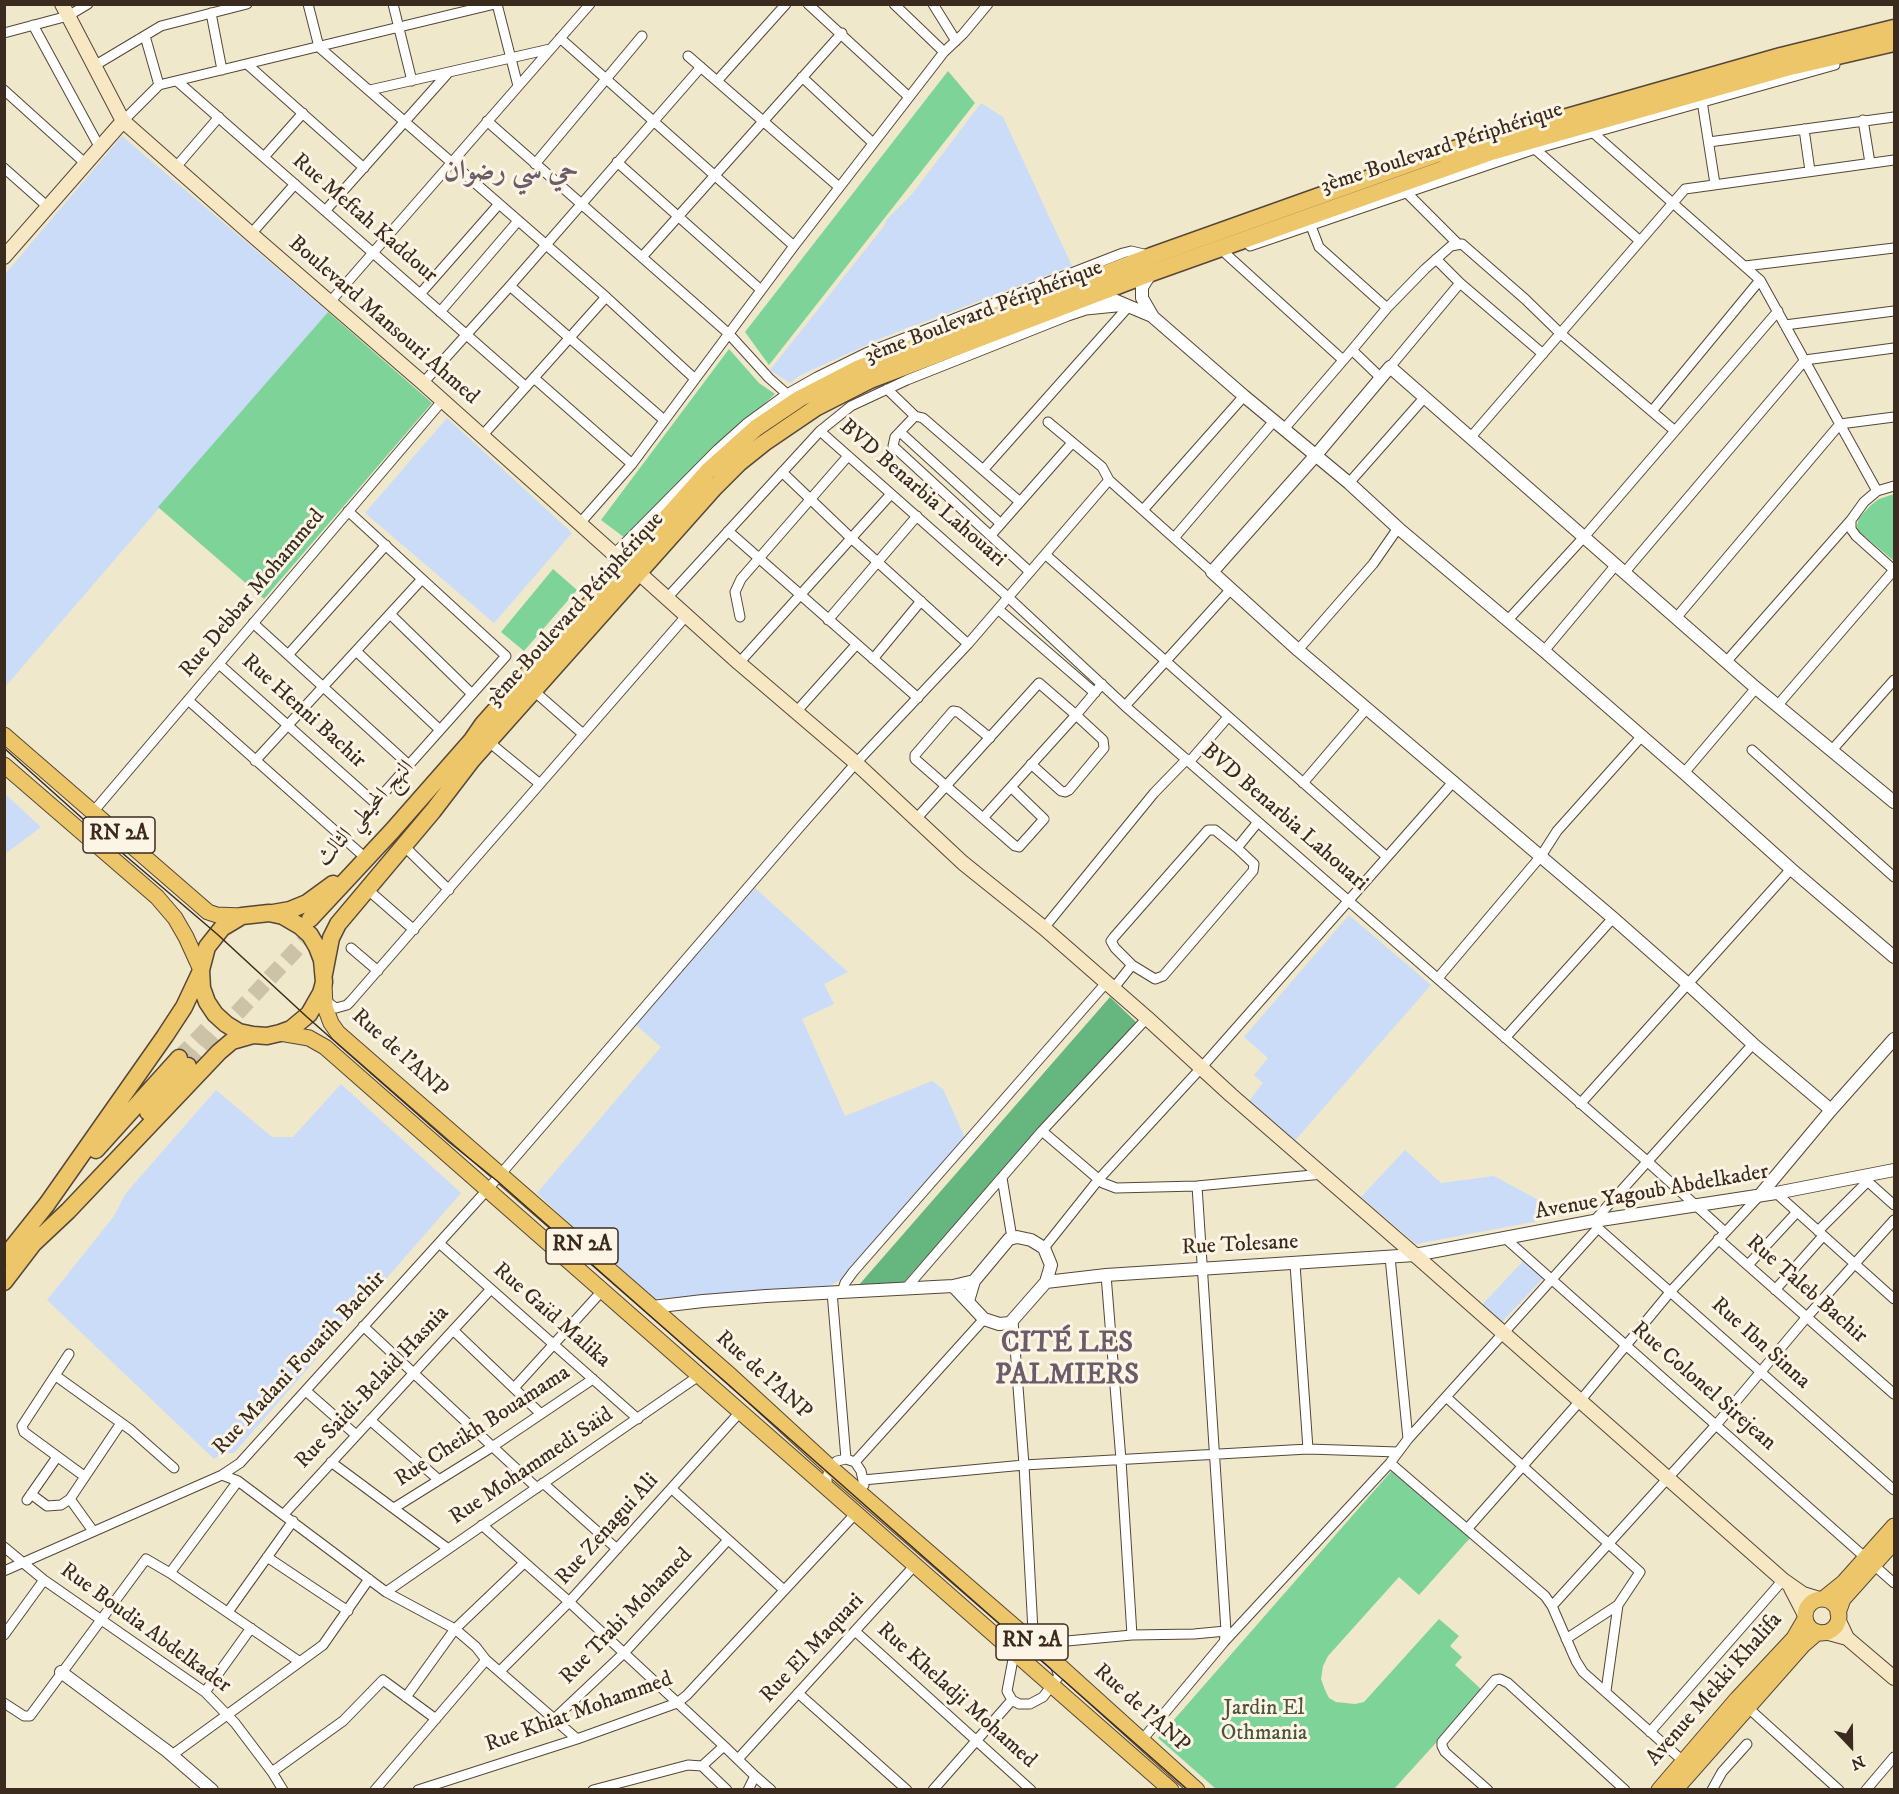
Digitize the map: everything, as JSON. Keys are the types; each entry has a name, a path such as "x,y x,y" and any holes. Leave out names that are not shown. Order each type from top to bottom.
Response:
{"highway":[{"name":"3ème Boulevard Périphérique","path":"314,922 472,740 620,558 708,471 756,428 799,399 857,369 1150,256 1437,154 1781,56 1894,28"},
{"name":"3ème Boulevard Périphérique","path":"324,983 331,938 338,924 433,811 458,777 715,487 739,463 790,424 817,407 870,380 1151,273 1491,152 1588,129 1786,68 1894,43"},
{"name":"النهج المحيطي الثالث","path":"269,913 290,910 307,903 329,887 470,732 483,724"},
{"name":"النهج المحيطي الثالث","path":"314,922 458,777"},
{"path":"4,1258 47,1204 165,1036 183,1007 200,972 207,947 216,934 231,921 255,913 269,913 288,919 300,926 318,947 322,960 324,983 309,1014 291,1029 267,1036 253,1035 238,1032 215,1014 204,995 200,972"},
{"path":"34,1243 68,1211 219,1052 232,1041 253,1035"},
{"path":"4,1282 183,1062 47,1204"}],"main road":[{"path":"7,250 123,121 65,10"},
{"name":"Boulevard Mansouri Ahmed","path":"123,121 620,558"},
{"path":"639,573 739,663 856,763 963,863 1044,928 1786,1582 1803,1594 1834,1605 1847,1638 1894,1678"},
{"name":"RN 2A","path":"4,735 208,912 218,915 242,916"},
{"name":"RN 2A","path":"4,765 157,897 175,918 186,937 200,972"},
{"name":"Rue de l'ANP","path":"324,983 326,1007 331,1023 338,1033 602,1291 1171,1790"},
{"name":"Rue de l'ANP","path":"280,1033 309,1038 325,1047 493,1183 652,1307 830,1467 1052,1653 1197,1790"},
{"path":"1821,1632 1833,1628 1843,1599 1894,1526"},
{"path":"1805,1617 1808,1606 1844,1582 1894,1542"},
{"path":"1786,1582 1808,1626 1821,1632 1847,1638"},
{"name":"Avenue Mekki Khalifa","path":"1675,1790 1794,1638 1805,1617"},
{"name":"Avenue Mekki Khalifa","path":"1659,1790 1683,1761 1742,1703 1803,1645 1821,1632"}],"street":[{"path":"4,33 33,25 65,10 88,4"},
{"path":"94,66 161,26 247,4"},
{"path":"308,4 319,47 606,297 695,379"},
{"path":"393,4 412,81"},
{"path":"123,121 159,85 496,4 518,86"},
{"path":"330,302 590,4"},
{"path":"717,81 786,4"},
{"path":"808,4 909,97"},
{"path":"894,4 944,52"},
{"path":"933,4 956,41"},
{"path":"581,522 632,464 794,246 944,52 988,4"},
{"path":"211,13 222,70"},
{"path":"33,25 100,148"},
{"path":"642,257 842,33"},
{"path":"145,36 159,85"},
{"path":"535,164 642,36"},
{"path":"560,38 794,246"},
{"path":"370,90 550,49"},
{"path":"1186,261 1226,254 1588,129 1894,51"},
{"path":"688,56 839,187"},
{"path":"247,64 364,168"},
{"path":"423,383 701,67"},
{"path":"325,211 448,73"},
{"path":"802,77 873,143"},
{"name":"Rue Meftah Kaddour","path":"177,81 526,387"},
{"path":"5,92 86,164"},
{"path":"1702,101 1715,184"},
{"path":"264,157 303,113"},
{"path":"176,167 219,117"},
{"path":"1709,142 1894,117"},
{"path":"1863,120 1870,163"},
{"path":"487,121 729,334 769,378 787,394"},
{"path":"1588,129 1760,280 1877,491"},
{"path":"1804,129 1810,171"},
{"path":"1535,149 1640,241"},
{"path":"1470,438 1685,189 1894,160"},
{"path":"617,162 761,290"},
{"path":"4,168 48,207"},
{"path":"251,234 295,184"},
{"path":"1407,193 1457,243 1468,248 1561,333 1675,431"},
{"path":"420,294 500,204"},
{"path":"440,312 518,221"},
{"path":"1311,226 1319,247 1387,308"},
{"path":"1174,538 1343,360 1387,308 1436,259 1457,243"},
{"path":"1745,266 1894,248"},
{"path":"620,558 718,449 746,424 787,394 866,353 1123,253 1131,251 1150,256"},
{"path":"1226,254 1343,360"},
{"path":"1436,259 1543,354"},
{"path":"1151,273 1142,287 1142,298 1153,317"},
{"path":"1652,411 1760,280"},
{"path":"1212,572 1316,455 1461,283"},
{"path":"510,286 664,420"},
{"path":"482,436 606,297"},
{"path":"1083,300 1114,300 1153,317 1544,651 1894,957"},
{"path":"983,470 1129,306"},
{"name":"BVD Benarbia Lahouari","path":"668,598 820,431 851,406 887,389 1068,316 1105,307 1129,306"},
{"path":"1507,621 1584,537 1778,311"},
{"path":"1785,325 1894,311"},
{"path":"1544,651 1805,360 1894,348"},
{"path":"1352,350 1381,378"},
{"path":"1389,367 1756,688 1894,800"},
{"path":"534,378 632,464"},
{"path":"887,389 915,416 923,418 1020,502"},
{"path":"1143,510 1244,396"},
{"path":"1349,483 1424,398"},
{"name":"Rue Debbar Mohammed","path":"93,812 443,400"},
{"path":"915,416 895,437 893,446 1030,572"},
{"path":"1676,618 1840,424 1894,417"},
{"path":"1048,422 1102,467 1109,480 1298,650 1613,918 1753,1044 1831,1110"},
{"name":"BVD Benarbia Lahouari","path":"820,431 1010,598 1125,706 1648,1162 1697,1207 1722,1236"},
{"path":"900,432 1001,524"},
{"path":"991,535 1072,443"},
{"path":"740,617 735,592 741,579 848,456"},
{"path":"782,472 851,538 969,644"},
{"name":"Rue Madani Fouatih Bachir","path":"4,1571 222,1475 240,1463 493,1183 856,763 969,644 1109,480"},
{"path":"1726,662 1851,520 1864,502 1877,491 1894,486"},
{"path":"739,663 891,494"},
{"path":"255,761 422,579 348,511"},
{"path":"828,620 917,516"},
{"path":"1777,706 1894,570 1856,537 1851,529 1851,520"},
{"path":"1298,650 1373,564 1398,528"},
{"path":"728,531 918,698"},
{"path":"288,655 386,545"},
{"path":"1046,555 1387,857"},
{"name":"Rue Henni Bachir","path":"219,664 375,803 506,656 422,579"},
{"path":"1125,706 1230,589"},
{"path":"873,659 921,601"},
{"path":"999,610 1095,693"},
{"path":"390,614 472,694"},
{"path":"324,983 330,1004 336,1008 347,1005 687,615"},
{"path":"253,623 409,765"},
{"path":"796,712 856,645"},
{"path":"356,651 440,730"},
{"path":"1832,750 1894,680"},
{"path":"916,819 1039,683 1103,740 1104,748 1069,790 1061,791 1031,764"},
{"path":"983,818 1102,684"},
{"path":"1684,773 1756,688"},
{"path":"534,691 583,734"},
{"path":"188,700 360,853"},
{"path":"1303,783 1367,708"},
{"path":"990,738 958,712 953,711 915,754 915,759 945,787 1019,847 1044,819 1011,787"},
{"path":"1044,928 1154,793 1189,760 1228,717"},
{"path":"1438,978 1541,856 1557,831 1641,737"},
{"path":"489,742 540,784"},
{"path":"1752,750 1894,877"},
{"path":"1044,1248 1099,1179 1201,1068 1454,781"},
{"path":"1237,848 1258,822"},
{"path":"1210,829 1215,830 1254,864 1253,871 1163,976 1155,979 1132,964 1114,948 1111,941 1210,829"},
{"path":"404,846 449,890"},
{"path":"1580,1104 1791,869"},
{"path":"367,889 414,930"},
{"path":"1505,1038 1613,918"},
{"path":"351,948 378,971"},
{"path":"865,1496 861,1471 851,1460 837,1292 1132,964"},
{"path":"907,1287 1042,1131 1147,1018"},
{"path":"1468,1528 1580,1401 1671,1292 1760,1195 1894,1039"},
{"path":"1142,1740 1224,1642 1390,1463 1408,1439 1753,1044"},
{"path":"1042,1131 1108,1186 1116,1188 1197,1186 1323,1174"},
{"name":"Avenue Yagoub Abdelkader","path":"1415,1255 1865,1179 1894,1170"},
{"path":"1002,1178 1012,1238"},
{"path":"1775,1290 1865,1179 1894,1205"},
{"path":"1197,1186 1226,1631 1224,1642"},
{"path":"1776,1193 1894,1299"},
{"path":"1748,1265 1797,1212"},
{"path":"1552,1606 1716,1425 1806,1318 1894,1220"},
{"name":"Rue Ibn Sinna","path":"1596,1225 1894,1490"},
{"name":"Rue Taleb Bachir","path":"1722,1236 1775,1290 1894,1394"},
{"path":"968,1301 974,1281 1006,1241 1012,1238 1030,1240 1044,1248 1051,1265 1067,1278"},
{"name":"Rue Colonel Sirejean","path":"1506,1239 1894,1583"},
{"name":"Rue Gaïd Malika","path":"439,1243 638,1419"},
{"name":"Rue Tolesane","path":"1046,1282 1106,1275 1415,1255"},
{"path":"1390,1257 1408,1439"},
{"path":"1295,1263 1308,1449"},
{"path":"953,1286 984,1319 1007,1324 1013,1321 1046,1282 1051,1265"},
{"path":"1106,1275 1132,1635"},
{"path":"652,1307 703,1301 953,1286 974,1281"},
{"name":"Rue Saidi-Belaid Hasnia","path":"284,1514 491,1288"},
{"path":"514,1388 602,1291"},
{"path":"827,1486 830,1467 837,1461 851,1460 984,1319"},
{"path":"1013,1321 1033,1631 1052,1653 1059,1674 1053,1687 1043,1697 1030,1704 1019,1704 1012,1700 1007,1691 1014,1654"},
{"path":"363,1326 492,1447 617,1549"},
{"path":"453,1330 541,1413"},
{"path":"69,1354 22,1426 24,1432 84,1476"},
{"name":"Rue Mohammedi Saïd","path":"386,1592 700,1375"},
{"path":"56,1376 121,1423 174,1468"},
{"name":"Rue Cheikh Bouamama","path":"394,1508 492,1447 593,1379"},
{"path":"306,1391 356,1435"},
{"path":"1446,1397 1640,1572 1618,1605 1566,1639"},
{"name":"Rue Zenagui Ali","path":"500,1671 569,1602 741,1411"},
{"path":"370,1420 439,1480"},
{"path":"57,1457 29,1497 47,1506 61,1505 70,1499 121,1423"},
{"path":"863,1480 1024,1465 1308,1449 1398,1452"},
{"path":"331,1462 447,1548"},
{"path":"1390,1463 1536,1588 1552,1606 1583,1672 1683,1761"},
{"path":"222,1475 238,1480 386,1592 455,1629 476,1647 486,1660 577,1739"},
{"path":"170,1573 238,1480"},
{"path":"672,1489 784,1590"},
{"path":"70,1499 93,1531"},
{"name":"Rue Khiat Mohammed","path":"418,1790 577,1739 677,1703 687,1695 856,1512"},
{"path":"228,1612 292,1521"},
{"path":"482,1525 569,1602 771,1790"},
{"name":"Rue Trabi Mohamed","path":"553,1720 624,1653 728,1540"},
{"name":"Rue Boudia Abdelkader","path":"4,1548 44,1580 205,1692 227,1715 272,1772 283,1790"},
{"path":"267,1557 348,1611"},
{"path":"4,1703 24,1716 30,1716 146,1559 300,1662"},
{"path":"406,1697 455,1629 524,1563"},
{"name":"Rue El Maquari","path":"738,1759 916,1564"},
{"path":"172,1755 323,1645 369,1579"},
{"path":"4,1635 44,1580"},
{"path":"1650,1731 1786,1582"},
{"path":"1606,1691 1618,1605"},
{"path":"205,1692 251,1628"},
{"path":"1052,1653 1067,1641 1132,1635 1226,1631"},
{"name":"Rue Kheladji Mohamed","path":"856,1632 1031,1790"},
{"path":"375,1790 486,1660"},
{"path":"62,1672 172,1755 212,1790"},
{"path":"1488,1790 1445,1752 1442,1742 1495,1680 1500,1679 1508,1683 1624,1790"},
{"path":"272,1772 343,1721 380,1681 384,1680 435,1719"},
{"path":"798,1693 907,1790"},
{"path":"933,1790 1012,1700"},
{"path":"1742,1703 1839,1790"},
{"path":"1712,1790 1722,1772 1747,1744"},
{"path":"702,1766 724,1746"},
{"path":"1866,1790 1894,1757"},
{"path":"592,1790 688,1765 702,1766 727,1790"},
{"path":"748,1790 755,1776"}],"shaded area":[{"path":"981,103 1003,117 1072,266 884,337 799,376 790,383 770,370 884,226 887,219 912,194"},
{"path":"122,136 328,312 5,687 5,274"},
{"path":"447,418 572,533 494,623 365,513"},
{"path":"4,794 41,827 5,854"},
{"path":"755,888 848,972 824,984 834,1004 802,1019 845,1116 932,1081 943,1089 966,1140 844,1278 829,1286 649,1299 537,1193 661,1047 635,1024"},
{"path":"1349,915 1431,985 1291,1145 1245,1106 1263,1083 1254,1075 1268,1058 1244,1037"},
{"path":"341,1084 461,1193 234,1453 224,1453 214,1459 47,1300 114,1216 126,1193 216,1090 272,1137 293,1137"},
{"path":"1405,1150 1441,1183 1494,1176 1546,1204 1549,1219 1416,1244 1361,1197"},
{"path":"1525,1259 1544,1277 1500,1324 1481,1306"}],"green space":[{"path":"948,71 975,103 769,365 745,332"},
{"path":"328,312 432,403 264,599 158,507"},
{"path":"729,349 759,383 775,394 688,475 625,538 601,520"},
{"path":"1894,494 1894,561 1858,531 1857,526 1859,518 1871,505 1879,499"},
{"path":"553,569 577,590 524,651 501,632"},
{"path":"1110,997 1136,1022 904,1282 858,1286"},
{"name":"Jardin El Othmania","path":"1394,1468 1471,1537 1419,1595 1399,1577 1328,1656 1323,1666 1321,1679 1325,1690 1329,1698 1336,1702 1355,1704 1364,1702 1439,1619 1459,1636 1450,1646 1462,1657 1455,1665 1483,1691 1394,1789 1216,1789 1158,1738"}],"tunnel":[{"path":"188,1066 318,926"},
{"path":"179,1058 207,1029"}],"tram line":[{"path":"4,748 1188,1790"}],"district":[{"name":"حي سي رضوان","path":"511,173"},
{"name":"CITÉ LES PALMIERS","path":"1067,1361"}]}
